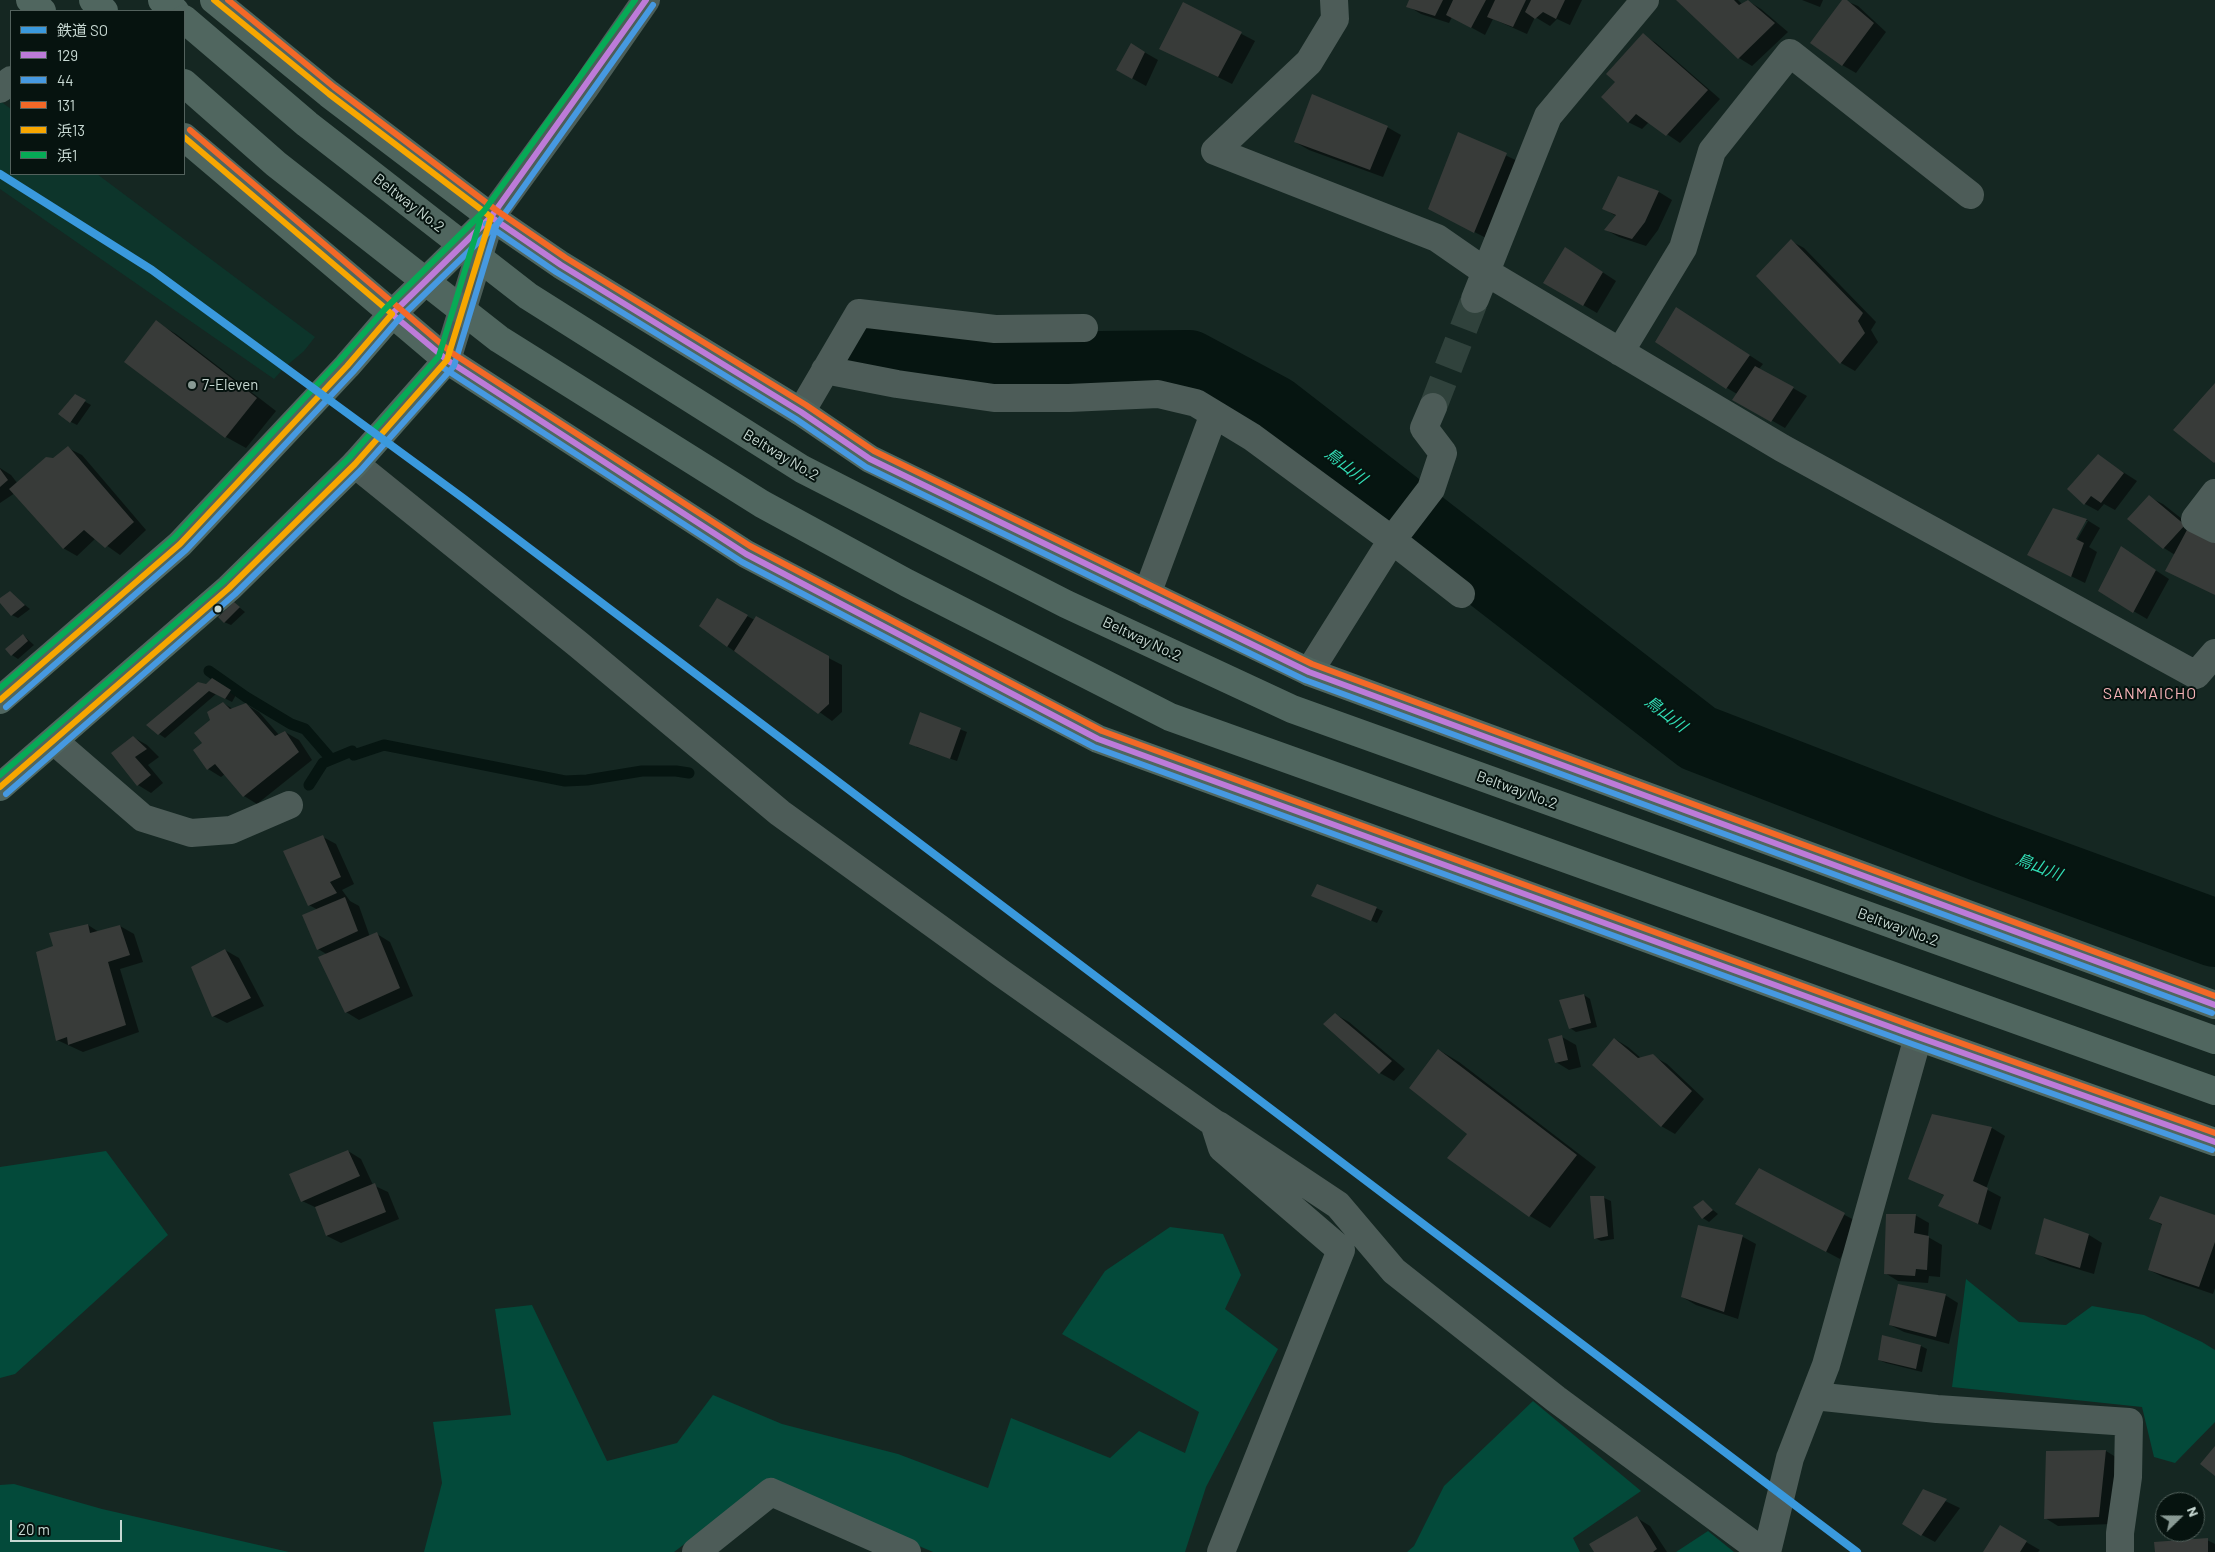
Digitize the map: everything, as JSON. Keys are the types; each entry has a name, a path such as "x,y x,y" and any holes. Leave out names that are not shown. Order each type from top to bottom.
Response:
{"main road":[{"path":"30,0 41,10"},
{"path":"93,0 103,10"},
{"path":"162,0 174,10"},
{"path":"214,0 329,94 490,217 561,265 801,412 870,459 1308,672 2215,1005"},
{"name":"Beltway No.2","path":"185,20 307,124 528,296 802,469 1066,604 1292,709 2215,1040"},
{"path":"185,84 276,164 499,338 762,504 908,583 1170,717 2215,1091"},
{"path":"185,138 446,360 746,554 1098,739 1918,1037 2215,1142"},
{"path":"0,700 180,544 347,366 392,314 490,217"},
{"path":"0,787 228,588 354,464 446,360"}],"street":[{"path":"446,360 490,217 585,88 646,0"},
{"path":"1334,0 1335,19 1309,62 1214,151 1437,238 1486,272 1782,448 2196,675 2215,653"},
{"path":"1475,299 1548,116 1645,0"},
{"path":"1620,352 1683,248 1712,151 1790,53 1970,195"},
{"path":"0,89 10,81"},
{"path":"801,412 859,313 995,329 1084,328"},
{"path":"826,370 897,384 994,398 1069,398 1158,394 1196,403 1252,437 1392,540 1461,594"},
{"path":"1308,672 1392,540 1431,489 1443,453 1424,428 1433,407"},
{"path":"1147,594 1214,414"},
{"path":"354,464 579,645 780,813 1000,973 1214,1123 1338,1205 1394,1271 1556,1399 1765,1552 1790,1458 1826,1365 1918,1037"},
{"path":"2215,492 2195,519 2215,530"},
{"path":"54,741 143,818 191,833 232,830 289,805"},
{"path":"1214,1123 1222,1148 1341,1250 1222,1552"},
{"path":"1814,1396 1937,1409 2129,1422 2128,1477 2120,1534 2120,1552"},
{"path":"696,1552 771,1492 907,1552"}],"shaded area":[{"path":"0,101 10,108 10,175 98,175 315,337 304,351 274,379 0,189"},
{"path":"106,1151 168,1235 15,1374 0,1378 0,1167"},
{"path":"1170,1227 1223,1234 1241,1275 1225,1309 1278,1349 1206,1487 1185,1552 933,1552 767,1481 674,1552 424,1552 442,1483 433,1422 511,1415 495,1309 532,1305 607,1461 677,1443 713,1395 782,1424 898,1454 988,1488 1011,1418 1110,1458 1139,1431 1185,1453 1199,1412 1062,1334 1105,1271"},
{"path":"1966,1279 2019,1322 2066,1325 2092,1306 2144,1315 2202,1342 2215,1350 2215,1422 2175,1463 2154,1457 2142,1407 1952,1387"},
{"path":"1533,1401 1641,1491 1573,1538 1580,1552 1407,1552 1414,1546 1444,1486"},
{"path":"14,1484 102,1509 289,1552 0,1552 0,1485"},
{"path":"1708,1531 1734,1552 1676,1552"}],"building":[{"path":"1409,0 1443,0 1435,16 1406,7"},
{"path":"1453,0 1486,0 1471,28 1446,15"},
{"path":"1495,0 1526,0 1513,27 1487,17"},
{"path":"1531,0 1565,0 1556,19 1543,12 1535,19 1525,12"},
{"path":"1676,0 1734,0 1739,5 1748,0 1775,23 1738,59"},
{"path":"1842,0 1847,0 1874,23 1842,66 1810,43"},
{"path":"1183,2 1242,32 1218,77 1159,49"},
{"path":"1643,33 1708,90 1666,136 1636,114 1628,123 1601,97 1615,82 1606,74"},
{"path":"1131,43 1145,52 1132,79 1116,70"},
{"path":"1312,94 1388,126 1370,170 1294,142"},
{"path":"1458,132 1507,153 1474,233 1428,209"},
{"path":"1618,176 1659,191 1645,222 1632,239 1604,230 1616,215 1602,209"},
{"path":"1791,239 1863,313 1858,321 1865,333 1840,364 1756,276"},
{"path":"1565,247 1603,272 1583,306 1543,283"},
{"path":"1676,307 1750,355 1726,389 1655,342"},
{"path":"156,320 257,398 225,438 124,362"},
{"path":"1755,366 1794,387 1771,422 1732,400"},
{"path":"2215,383 2215,462 2214,463 2173,430"},
{"path":"75,394 86,400 70,423 58,414"},
{"path":"68,446 134,522 105,548 84,530 63,549 9,489 46,457 53,458"},
{"path":"2098,454 2124,473 2101,503 2091,496 2084,505 2067,489"},
{"path":"0,469 8,480 0,487"},
{"path":"2149,495 2185,525 2163,549 2127,519"},
{"path":"2053,508 2087,519 2076,539 2084,543 2071,577 2027,555"},
{"path":"2188,528 2215,543 2215,595 2165,571"},
{"path":"2121,546 2156,570 2133,613 2098,591"},
{"path":"10,591 25,605 11,616 0,603 0,598"},
{"path":"717,598 748,615 727,647 699,626"},
{"path":"234,602 240,607 224,623 218,617"},
{"path":"756,616 829,656 829,704 818,714 734,651"},
{"path":"23,634 28,641 11,656 5,649"},
{"path":"212,678 231,690 225,699 209,691 158,735 146,725 198,682 206,684"},
{"path":"223,702 230,709 246,703 275,736 285,731 299,752 243,797 215,764 207,770 193,750 202,743 194,733 210,720 207,712"},
{"path":"920,712 961,728 950,759 909,744"},
{"path":"133,736 147,749 135,757 151,775 137,786 111,753"},
{"path":"323,835 341,877 330,882 337,893 308,906 283,851"},
{"path":"1317,884 1377,907 1371,921 1311,896"},
{"path":"345,897 358,931 317,950 302,915"},
{"path":"88,924 90,933 120,925 130,955 108,962 126,1025 68,1045 67,1037 56,1041 36,952 53,946 49,933"},
{"path":"377,932 400,988 345,1013 318,957"},
{"path":"225,949 251,998 212,1017 191,967"},
{"path":"1584,994 1591,1023 1569,1029 1559,1000"},
{"path":"1335,1013 1392,1061 1379,1074 1323,1024"},
{"path":"1562,1035 1568,1060 1555,1063 1548,1039"},
{"path":"1614,1038 1638,1058 1653,1054 1692,1091 1661,1127 1592,1065"},
{"path":"1438,1049 1577,1155 1529,1217 1447,1158 1467,1134 1409,1088"},
{"path":"1932,1114 1992,1127 1973,1181 1988,1188 1978,1224 1938,1206 1944,1195 1908,1179"},
{"path":"348,1150 360,1176 301,1202 289,1174"},
{"path":"1759,1168 1845,1213 1826,1252 1735,1204"},
{"path":"375,1183 386,1212 326,1236 315,1207"},
{"path":"1590,1196 1604,1196 1608,1236 1594,1239"},
{"path":"2160,1196 2215,1215 2215,1242 2199,1287 2148,1270 2162,1224 2149,1219"},
{"path":"1703,1200 1713,1210 1702,1219 1693,1207"},
{"path":"1886,1214 1916,1214 1914,1233 1929,1236 1927,1270 1916,1269 1915,1276 1884,1274"},
{"path":"2044,1218 2089,1234 2080,1268 2035,1254"},
{"path":"1698,1225 1743,1235 1724,1312 1681,1297"},
{"path":"1898,1284 1946,1294 1936,1337 1889,1325"},
{"path":"1882,1335 1921,1345 1916,1369 1878,1360"},
{"path":"2215,1446 2215,1476 2200,1464"},
{"path":"2106,1450 2099,1517 2044,1519 2046,1451"},
{"path":"1923,1489 1947,1499 1921,1536 1902,1524"},
{"path":"1637,1516 1657,1549 1653,1552 1594,1552 1589,1544"},
{"path":"2000,1525 2027,1541 2020,1552 1983,1552"},
{"path":"2205,1538 2208,1538 2208,1552 2155,1552 2154,1542 2205,1542"}],"waterway":[{"name":"鳥山川","path":"869,346 1013,366 1189,364 1273,409 1698,738 1985,849 2215,933"},
{"path":"209,671 246,697 291,724 305,729 331,759"},
{"path":"309,785 323,763 352,751 354,755 384,745 565,781 587,780 642,771 689,773"}],"tunnel":[{"path":"1433,407 1475,299"}],"rail line":[{"name":"SO","path":"0,174 152,270 463,498 1857,1552"}],"transit line":[{"name":"浜13","path":"214,0 329,94 491,217"},
{"name":"131","path":"228,0 334,87 496,210 566,258 806,405 874,451 1312,664 2215,996"},
{"name":"浜1","path":"0,688 174,538 386,308 484,211 635,0"},
{"name":"129","path":"392,314 491,217 646,0"},
{"name":"44","path":"6,707 186,550 353,372 398,320 498,223 653,5"},
{"name":"131","path":"190,130 452,353 750,546 1102,731 1921,1029 2215,1133"},
{"name":"浜13","path":"185,138 392,314"},
{"name":"129","path":"491,217 561,265 801,412 870,459 1309,672 2215,1005"},
{"name":"浜13","path":"0,787 229,588 355,464 447,360 491,217"},
{"name":"浜1","path":"0,775 223,582 349,458 439,356 480,221"},
{"name":"44","path":"486,224 556,272 796,419 866,467 1305,680 2212,1013"},
{"name":"44","path":"6,794 235,594 361,470 454,366 496,227"},
{"name":"129","path":"392,314 447,360 746,554 1098,739 1918,1037 2215,1142"},
{"name":"浜13","path":"0,700 180,544 347,366 392,314"},
{"name":"44","path":"442,367 742,562 1094,747 1915,1045 2212,1150"}],"place":[{"name":"7-Eleven","path":"192,385"}],"district":[{"name":"SANMAICHO","path":"2150,694"}]}
